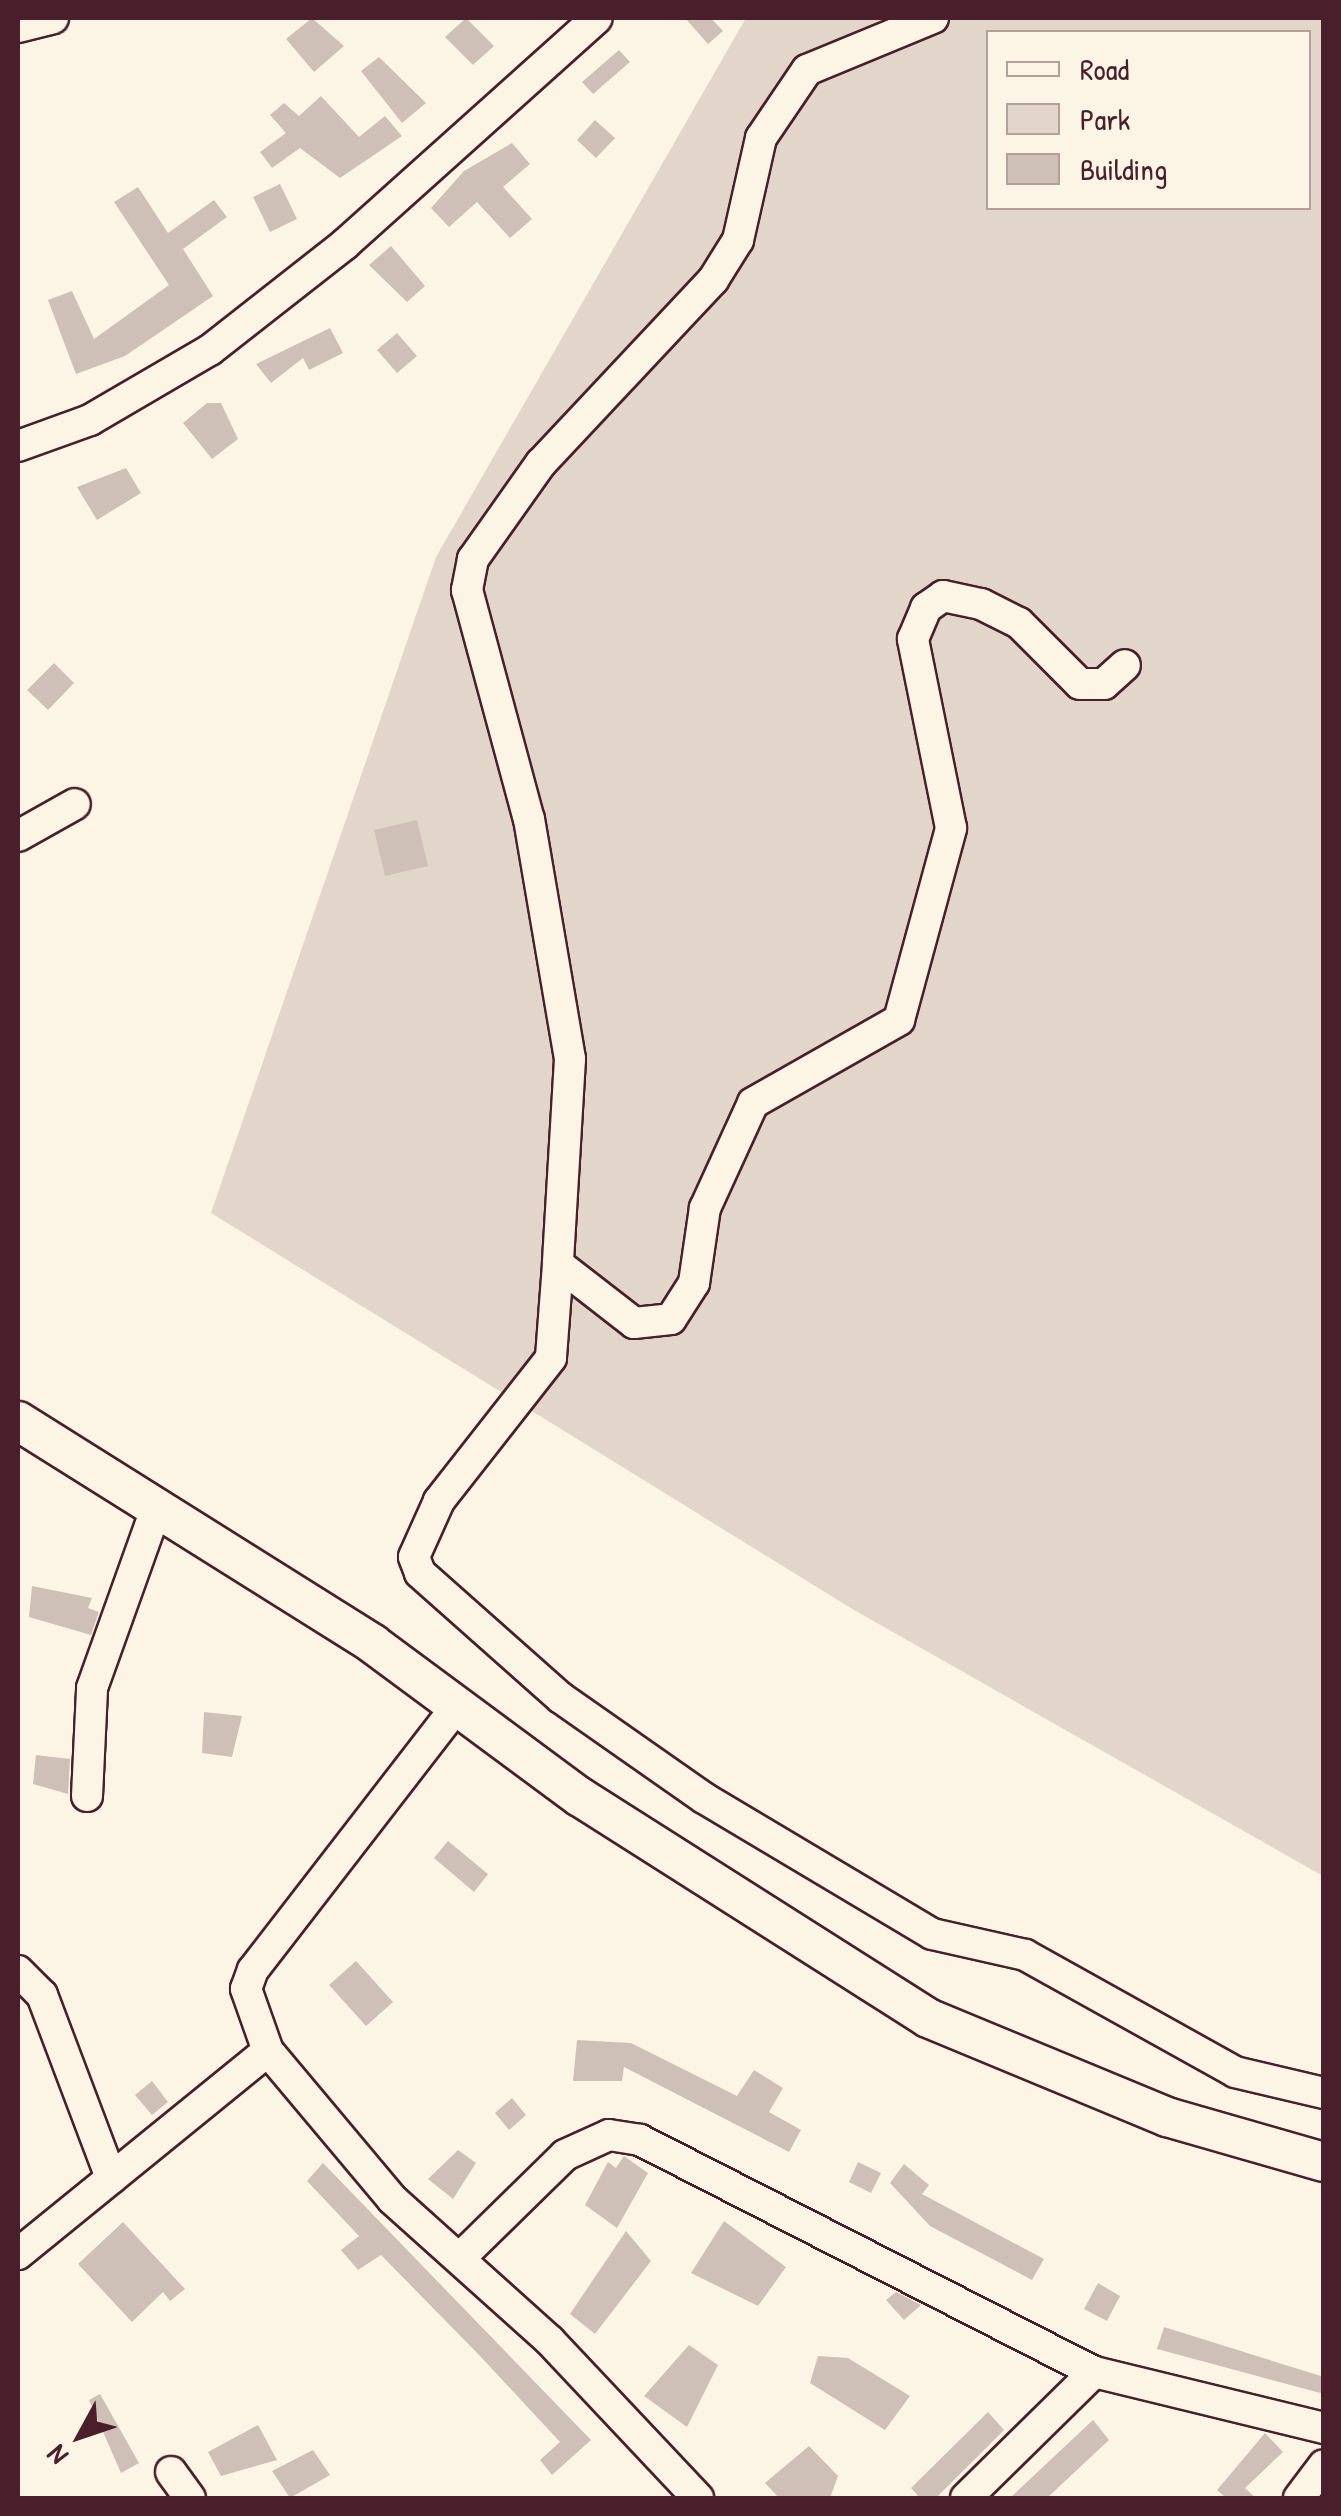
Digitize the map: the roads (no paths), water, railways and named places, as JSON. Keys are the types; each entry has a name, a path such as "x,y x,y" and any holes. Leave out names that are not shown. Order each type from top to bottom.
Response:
{"main road":[{"path":"18,1420 158,1504 458,1705 580,1796 928,2018 1167,2117 1324,2162"}],"street":[{"path":"18,27 53,18"},
{"path":"932,18 807,70 761,138 738,240 713,280 541,462 473,559 467,590 529,819 570,1059 551,1358 439,1501 418,1538 420,1573 561,1698 704,1798 932,1934 1026,1955 1236,2072 1324,2093"},
{"path":"18,446 90,420 223,340 589,20"},
{"path":"558,1264 634,1323 671,1319 694,1283 705,1208 753,1103 899,1020 951,828 913,639 926,608 943,596 994,610 1020,623 1080,684 1104,684 1125,665"},
{"path":"18,836 74,804"},
{"path":"88,1796 92,1688 158,1504"},
{"path":"458,1705 253,1970 246,1989 268,2051 392,2199 462,2256 698,2498"},
{"path":"18,1972 42,1995 111,2178"},
{"path":"18,2254 268,2051"},
{"path":"462,2256 565,2155 609,2135 640,2140 1094,2372 1324,2428"},
{"path":"966,2498 1094,2372"},
{"path":"1299,2498 1324,2465"},
{"path":"170,2472 190,2498"}]}
